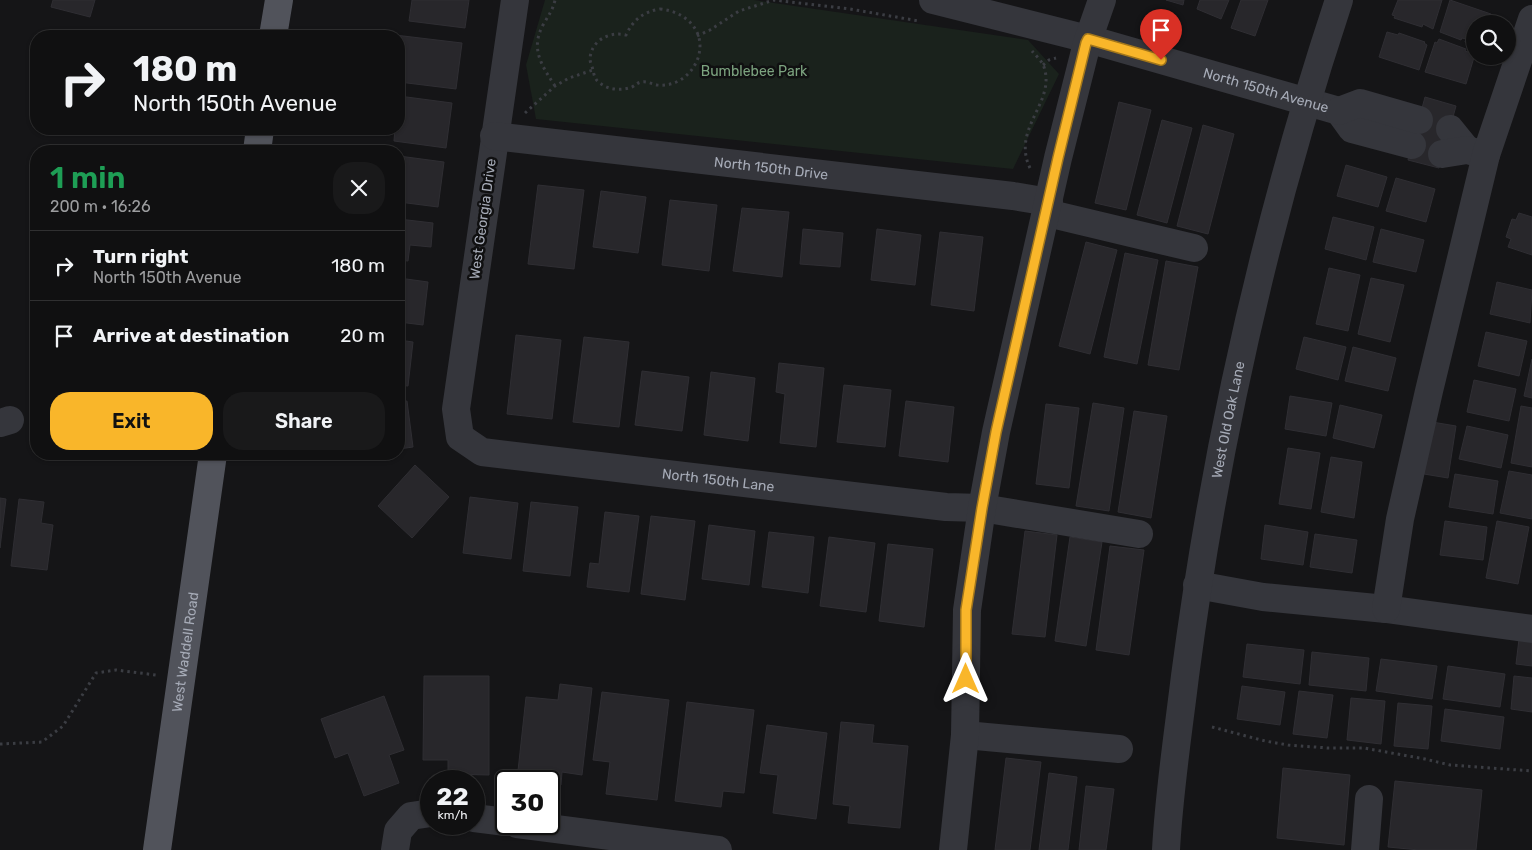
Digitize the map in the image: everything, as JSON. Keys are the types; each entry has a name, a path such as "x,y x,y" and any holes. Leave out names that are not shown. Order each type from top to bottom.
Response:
{"main road":[{"path":"274,30 279,0"},
{"name":"West Waddell Road","path":"156,850 212,460"}],"street":[{"name":"West Georgia Drive","path":"460,437 456,409 515,0"},
{"path":"953,850 965,735 966,610 982,508 996,432 1048,208 1088,39 1102,0"},
{"name":"West Old Oak Lane","path":"1166,850 1170,799 1197,585 1236,375 1261,270 1306,101 1339,0"},
{"name":"North 150th Avenue","path":"929,11 1088,39 1339,111 1352,129 1407,131"},
{"path":"1386,609 1400,519 1418,437 1461,147 1532,19"},
{"name":"North 150th Drive","path":"494,136 1013,196 1048,208 1194,248"},
{"name":"North 150th Lane","path":"460,437 482,452 946,507 982,508 1139,534"},
{"path":"1197,585 1263,597 1386,609 1532,628"},
{"path":"965,735 1119,749"},
{"path":"1365,850 1369,799"},
{"path":"395,850 398,831 420,815"},
{"path":"560,830 718,850"}],"path":[{"path":"555,0 553,10 543,25 538,44 541,65 555,86"},
{"path":"698,36 739,11 774,0 850,9 929,11"},
{"path":"660,9 682,14 690,22 698,36 699,54 696,65 689,74 669,84 658,85 640,81 626,89 614,89 601,84 593,70 590,60 593,50 602,37 619,34 626,36 639,17 648,11 660,9"},
{"path":"1030,50 1044,65 1045,75 1043,98 1025,141 1025,156 1048,208"},
{"path":"525,113 555,86 569,78 593,70"},
{"path":"0,744 42,742 63,726 96,673 116,670 181,678"},
{"path":"1212,726 1265,741 1288,745 1364,748 1450,765 1532,771"}],"green space":[{"name":"Bumblebee Park","path":"545,0 754,0 1028,40 1059,74 1013,169 536,119 526,65"}],"building":[{"path":"53,0 95,0 90,17 51,7"},
{"path":"412,0 469,0 465,28 409,21"},
{"path":"1166,0 1184,0 1183,5"},
{"path":"1200,0 1229,0 1221,19 1197,9"},
{"path":"1241,0 1268,0 1255,36 1231,28"},
{"path":"1398,0 1442,0 1433,29 1423,24 1422,27 1394,18 1395,16 1392,15"},
{"path":"1450,0 1491,14 1466,15 1466,39 1462,38 1461,40 1440,32"},
{"path":"1387,32 1398,35 1399,33 1425,42 1427,45 1419,70 1379,57"},
{"path":"405,36 462,43 456,89 405,83"},
{"path":"1439,39 1466,49 1466,65 1472,65 1466,84 1425,72 1435,42 1437,43"},
{"path":"405,97 452,103 446,148 394,141 394,135 405,135"},
{"path":"1425,97 1456,106 1439,168 1408,160"},
{"path":"1119,102 1151,110 1126,210 1095,203"},
{"path":"1162,120 1192,128 1167,223 1137,215"},
{"path":"1203,125 1234,134 1208,234 1177,226"},
{"path":"405,157 444,162 438,207 405,203"},
{"path":"1346,165 1387,177 1378,207 1337,196"},
{"path":"1396,178 1435,189 1426,222 1386,211"},
{"path":"538,185 584,190 574,269 528,264"},
{"path":"601,191 646,197 638,253 593,247"},
{"path":"670,200 717,205 709,271 662,265"},
{"path":"742,208 789,212 782,277 733,271"},
{"path":"1519,213 1532,217 1532,255 1508,247 1511,239 1506,237 1512,219 1516,220"},
{"path":"1333,217 1374,227 1366,260 1325,249"},
{"path":"405,220 433,223 431,247 410,245 408,261 405,261"},
{"path":"803,229 843,233 840,267 800,264"},
{"path":"877,229 921,235 915,285 871,280"},
{"path":"1381,229 1424,240 1416,272 1373,262"},
{"path":"940,232 983,237 974,311 931,305"},
{"path":"1086,242 1117,250 1090,354 1059,346"},
{"path":"1125,253 1158,260 1137,364 1104,357"},
{"path":"1166,261 1198,267 1179,370 1148,365"},
{"path":"1329,268 1360,275 1348,331 1316,324"},
{"path":"1371,278 1404,285 1390,342 1358,334"},
{"path":"405,279 428,282 423,325 405,323"},
{"path":"1497,282 1532,290 1530,323 1490,314"},
{"path":"1486,332 1527,341 1519,376 1478,366"},
{"path":"516,335 561,340 552,419 507,414"},
{"path":"584,337 629,342 619,427 573,422"},
{"path":"1304,337 1346,347 1338,380 1296,369"},
{"path":"405,341 413,342 408,386 405,386"},
{"path":"1353,347 1396,358 1388,391 1345,381"},
{"path":"1532,359 1532,398 1524,396"},
{"path":"779,363 824,368 816,447 780,443 785,394 776,392"},
{"path":"642,371 689,377 682,431 635,425"},
{"path":"711,372 755,378 748,441 704,435"},
{"path":"1474,380 1516,389 1509,421 1467,412"},
{"path":"844,385 891,390 885,447 837,442"},
{"path":"1290,396 1332,403 1326,436 1285,429"},
{"path":"405,401 407,401 413,447 405,448"},
{"path":"906,401 954,407 948,462 899,456"},
{"path":"1093,403 1124,408 1109,511 1076,506"},
{"path":"1046,404 1079,408 1069,488 1036,484"},
{"path":"1340,405 1382,415 1374,448 1333,438"},
{"path":"1521,406 1532,408 1532,467 1511,463"},
{"path":"1134,411 1167,416 1151,518 1118,512"},
{"path":"1432,422 1456,426 1448,478 1424,474"},
{"path":"1467,426 1508,435 1501,468 1459,459"},
{"path":"1288,448 1320,453 1311,509 1279,504"},
{"path":"1331,457 1362,462 1354,518 1321,512"},
{"path":"415,465 449,497 412,538 378,506"},
{"path":"1509,471 1532,475 1532,519 1500,513"},
{"path":"1455,474 1498,481 1493,514 1449,507"},
{"path":"470,497 518,503 511,559 463,553"},
{"path":"0,498 6,499 0,548"},
{"path":"19,499 44,502 41,523 53,525 47,570 11,566"},
{"path":"531,502 578,507 570,576 523,571"},
{"path":"605,512 639,516 629,592 587,587 590,563 599,564"},
{"path":"651,516 695,521 685,600 641,594"},
{"path":"1445,521 1487,527 1483,560 1440,555"},
{"path":"1497,521 1529,527 1518,584 1486,578"},
{"path":"709,525 755,531 749,585 702,579"},
{"path":"1265,525 1308,532 1303,565 1261,559"},
{"path":"1025,531 1057,535 1045,637 1012,634"},
{"path":"769,532 814,537 808,593 762,587"},
{"path":"1315,534 1357,540 1352,573 1310,567"},
{"path":"829,537 875,543 866,612 820,606"},
{"path":"1070,537 1102,542 1086,646 1055,641"},
{"path":"888,544 933,549 924,627 879,621"},
{"path":"1110,546 1144,550 1129,655 1096,650"},
{"path":"1519,639 1532,641 1532,666 1516,664"},
{"path":"1247,644 1304,650 1300,684 1243,677"},
{"path":"1312,652 1369,658 1366,691 1309,685"},
{"path":"1381,659 1437,666 1432,699 1376,691"},
{"path":"1448,666 1505,674 1500,707 1443,699"},
{"path":"424,676 489,676 489,775 485,775 485,770 448,770 448,760 423,760"},
{"path":"1514,676 1532,678 1532,712 1511,709"},
{"path":"560,684 592,688 582,775 562,772 561,785 560,770 518,770 526,697 558,700"},
{"path":"1242,686 1285,692 1280,725 1237,719"},
{"path":"1299,691 1333,695 1327,738 1293,734"},
{"path":"602,692 669,700 657,800 606,794 610,762 593,760"},
{"path":"384,696 404,750 389,755 399,783 364,796 348,753 335,758 321,719"},
{"path":"1351,698 1385,701 1381,744 1347,740"},
{"path":"687,702 754,710 744,793 723,791 721,807 675,801"},
{"path":"1398,703 1432,706 1428,749 1394,746"},
{"path":"1445,709 1504,717 1500,749 1441,741"},
{"path":"841,722 874,725 872,743 908,746 900,828 848,823 850,806 833,804"},
{"path":"767,725 827,733 816,819 773,813 778,775 760,773"},
{"path":"1006,758 1041,762 1030,850 995,850"},
{"path":"1283,768 1350,775 1344,845 1277,838"},
{"path":"1049,773 1077,777 1068,850 1039,850"},
{"path":"1395,781 1482,790 1476,850 1419,850 1388,847"},
{"path":"1086,786 1114,789 1106,850 1079,850"}],"route":[{"path":"966,679 966,610 996,432 1086,43 1088,39 1161,60"}]}
